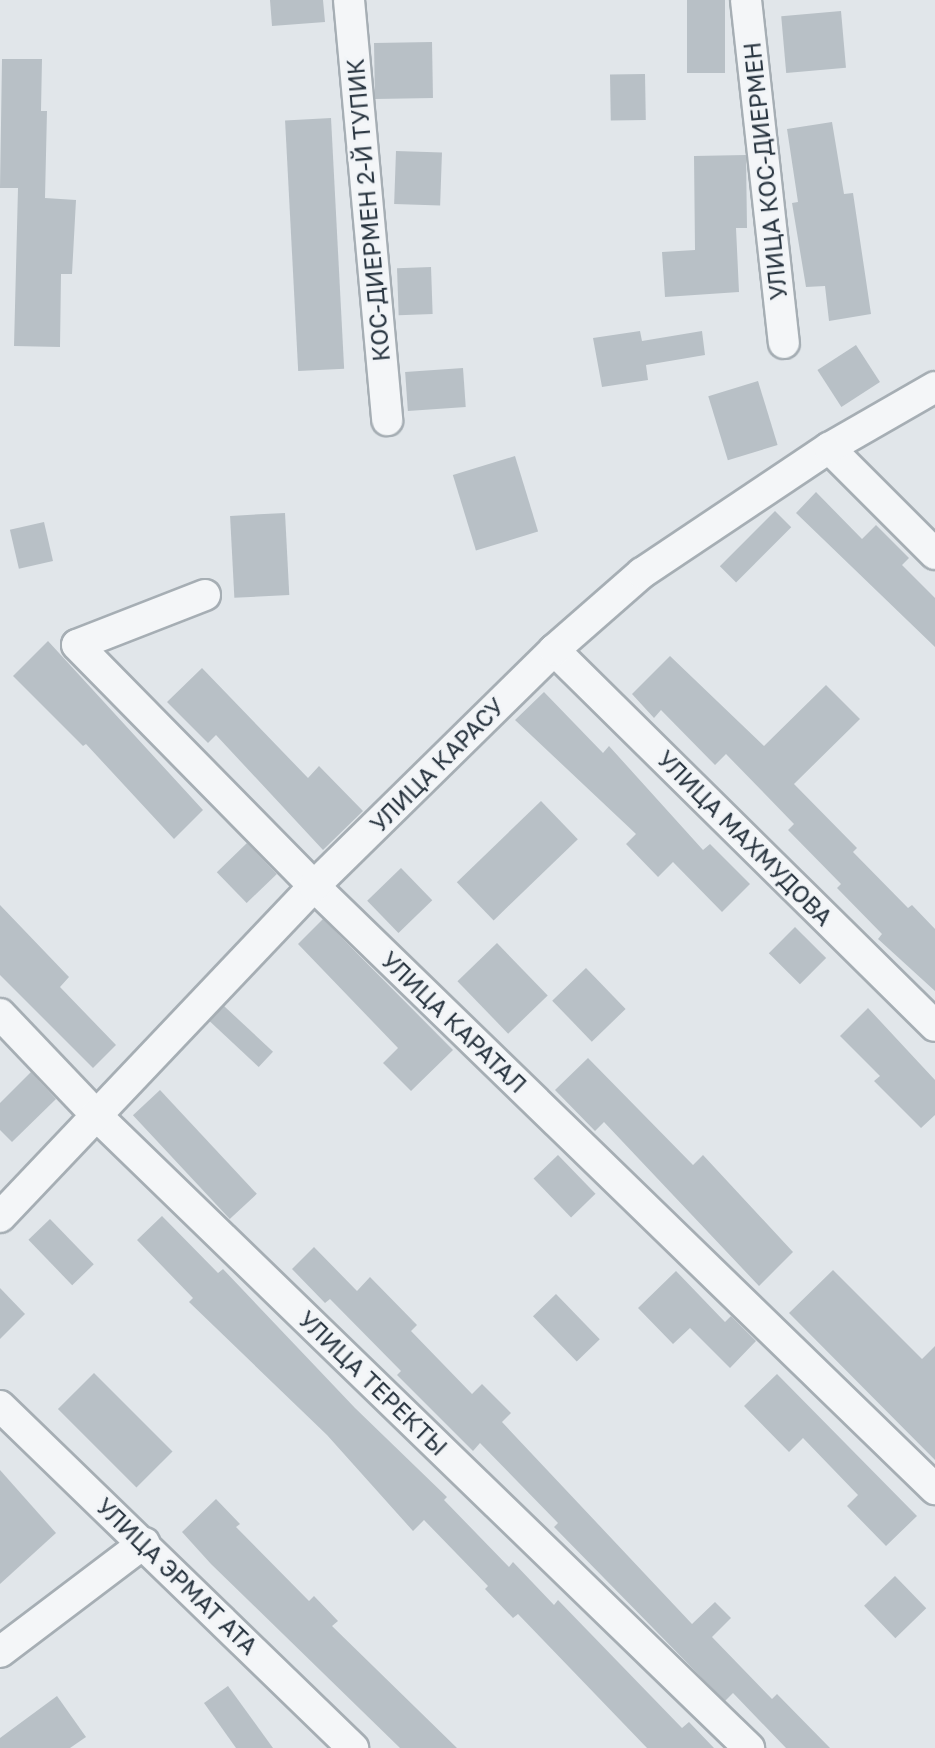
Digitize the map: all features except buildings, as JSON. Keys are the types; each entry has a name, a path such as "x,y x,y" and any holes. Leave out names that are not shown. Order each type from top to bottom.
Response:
{"street":[{"name":"КОС-ДИЕРМЕН 2-Й ТУПИК","path":"349,0 387,420"},
{"name":"УЛИЦА КОС-ДИЕРМЕН","path":"746,0 784,343"},
{"name":"УЛИЦА КАРАСУ","path":"0,1217 98,1117 314,886 554,650 642,573 829,448 935,387"},
{"path":"829,448 935,554"},
{"name":"УЛИЦА КАРАТАЛ","path":"205,595 77,645 314,886 935,1489"},
{"name":"УЛИЦА МАХМУДОВА","path":"554,650 935,1026"},
{"name":"УЛИЦА ТЕРЕКТЫ","path":"0,1014 98,1117 749,1748"},
{"name":"УЛИЦА ЭРМАТ АТА","path":"0,1406 353,1748"},
{"path":"0,1652 144,1543"}]}
